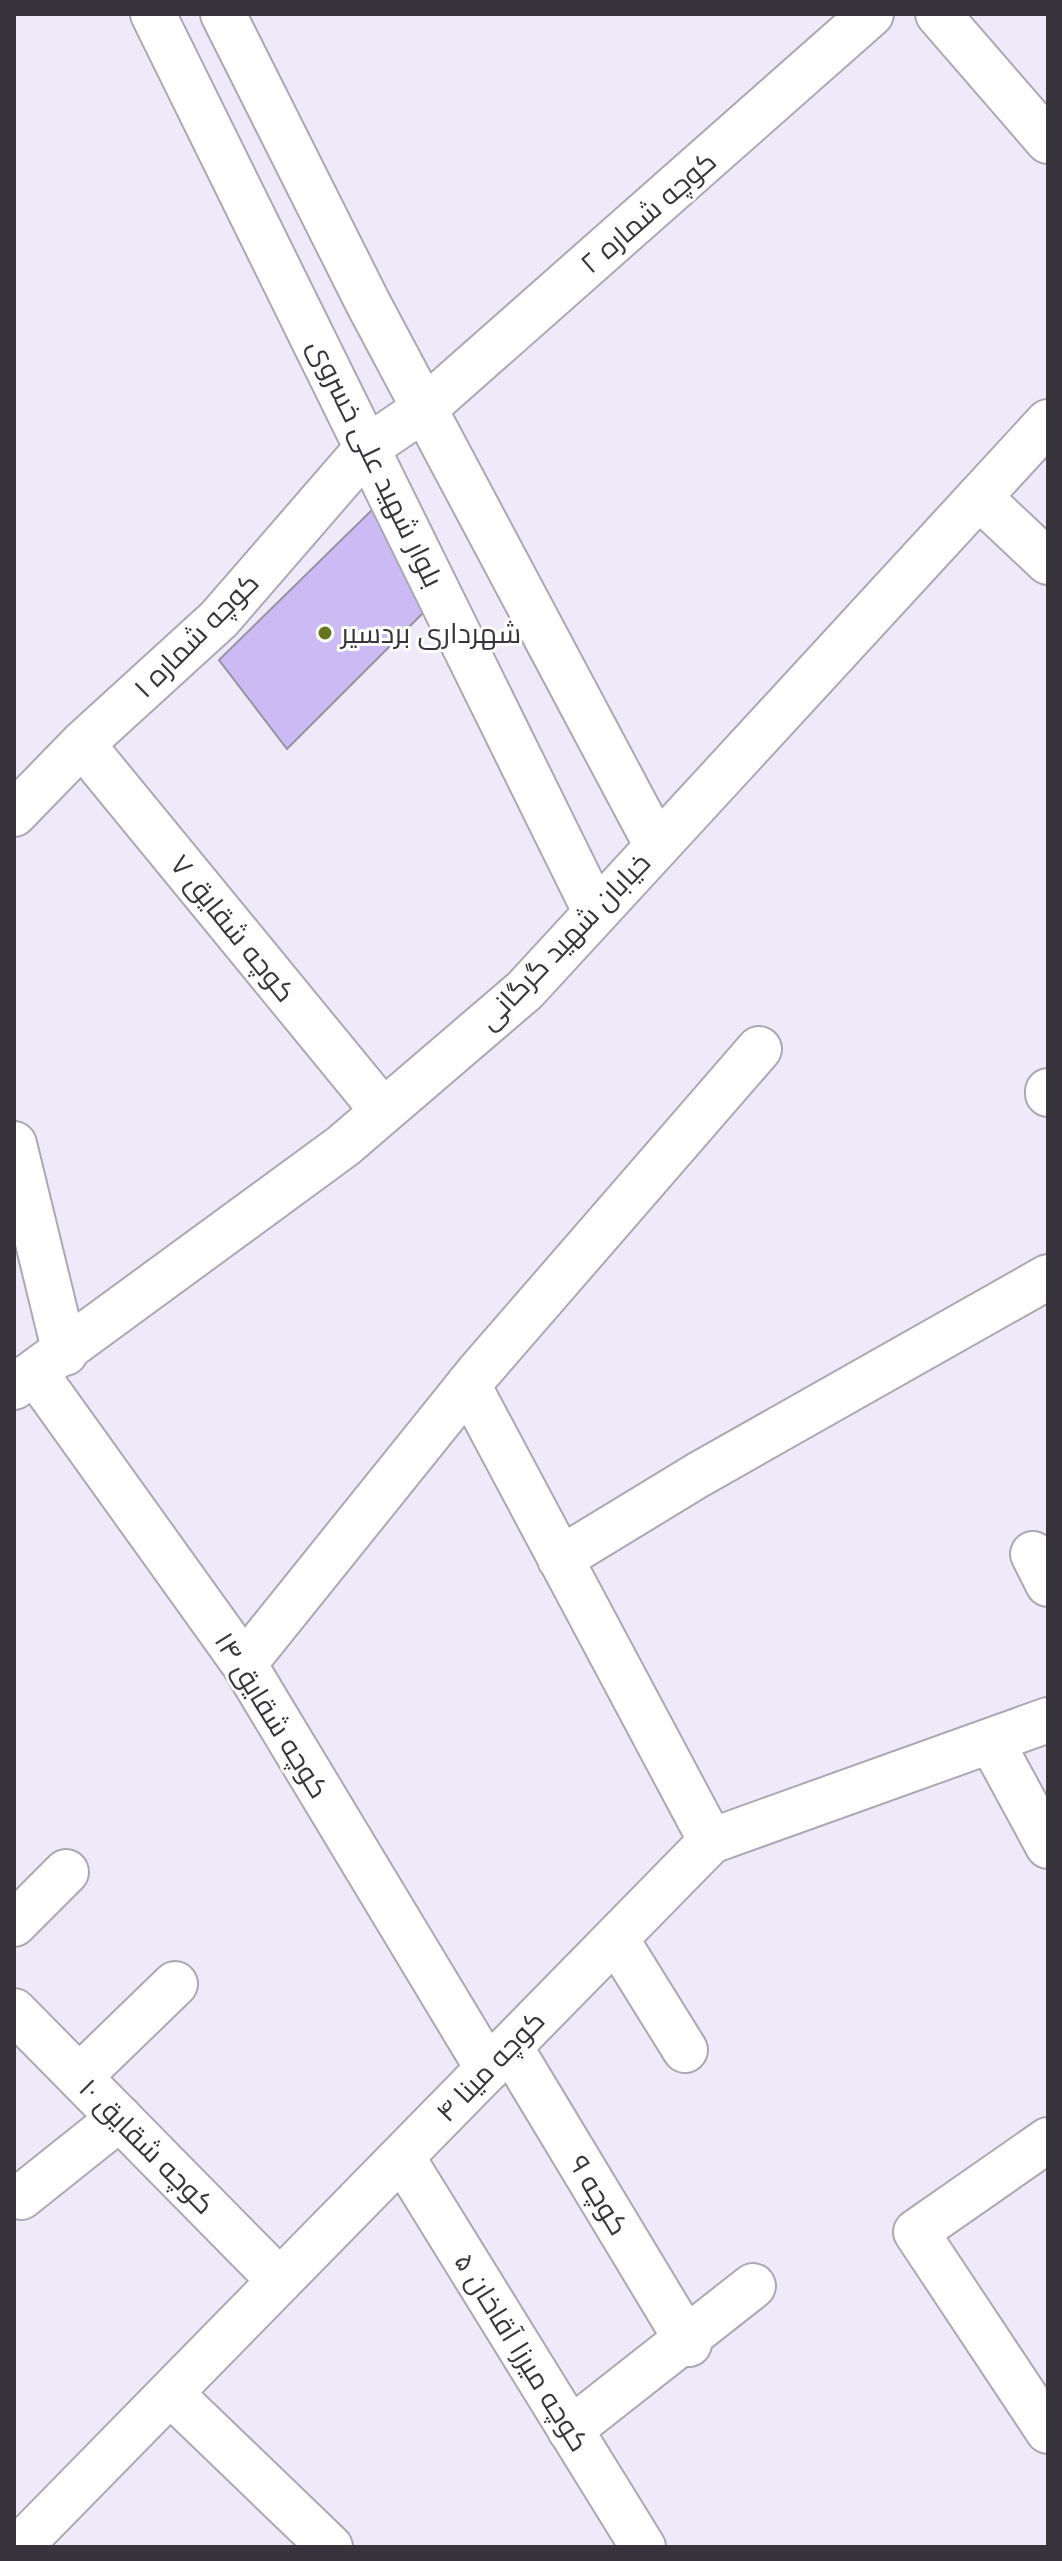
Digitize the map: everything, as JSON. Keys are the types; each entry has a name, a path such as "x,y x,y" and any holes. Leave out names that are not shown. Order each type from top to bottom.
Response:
{"street":[{"name":"بلوار شهید علی خسروی","path":"153,14 596,913"},
{"path":"223,14 424,409 657,846"},
{"name":"کوچه شماره ۲","path":"368,447 424,409 871,14"},
{"path":"938,14 1048,141"},
{"name":"خیابان شهید گرگانی","path":"38,1371 343,1146 525,990 1048,422"},
{"name":"کوچه شماره ۱","path":"14,814 82,744 219,619 368,447"},
{"path":"979,497 1048,562"},
{"name":"کوچه شقایق ۷","path":"82,744 383,1111"},
{"path":"244,1664 468,1385 759,1049"},
{"path":"14,1144 38,1371"},
{"path":"560,1559 698,1475 1048,1277"},
{"name":"کوچه شقایق ۱۴","path":"38,1371 244,1664 499,2058"},
{"path":"468,1385 711,1841"},
{"name":"کوچه مینا ۴","path":"19,2547 711,1841 1048,1720"},
{"path":"991,1741 1048,1846"},
{"path":"14,1924 66,1872"},
{"path":"616,1939 685,2050"},
{"path":"79,2077 175,1984"},
{"name":"کوچه شقایق ۱۰","path":"14,2011 280,2281"},
{"name":"کوچه ۹","path":"499,2058 688,2341"},
{"path":"21,2197 120,2118"},
{"path":"1044,2417 916,2232 1048,2140"},
{"name":"کوچه میرزا آقاخان ۵","path":"402,2157 643,2547"},
{"path":"570,2430 688,2341 753,2286"},
{"path":"170,2393 330,2547"}],"building":[{"name":"شهرداری بردسیر","path":"378,504 430,606 287,749 219,660"}],"place":[{"name":"شهرداری بردسیر","path":"325,633"}]}
